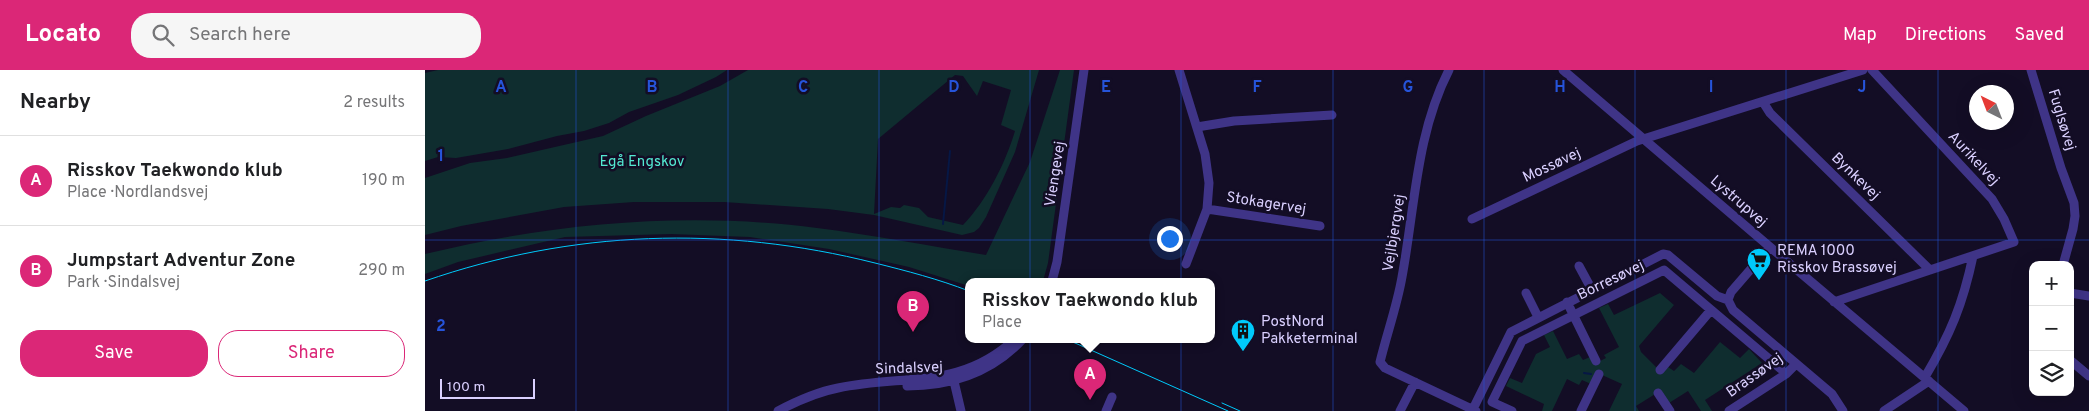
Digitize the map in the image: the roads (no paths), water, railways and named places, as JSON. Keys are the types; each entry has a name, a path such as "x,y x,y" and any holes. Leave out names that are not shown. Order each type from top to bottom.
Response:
{"street":[{"name":"Viengevej","path":"1053,278 1057,262 1084,70"},
{"name":"Stokagervej","path":"1179,70 1208,168 1207,209 1186,264"},
{"name":"Vejlbjergvej","path":"1415,382 1385,368 1380,362 1402,278 1426,128 1438,91 1449,70"},
{"name":"Lystrupvej","path":"1563,70 1769,248 1964,411"},
{"name":"Mossøvej","path":"1472,219 1644,139 1863,70"},
{"name":"Aurikelvej","path":"1872,70 1992,199 2004,219 2014,242 1973,256"},
{"name":"Fuglsøvej","path":"2031,70 2061,168 2074,202 2075,216 2073,229 2064,261"},
{"name":"Bynkevej","path":"1763,102 1770,113 1930,270"},
{"path":"1197,126 1234,121 1332,115"},
{"name":"Stokagervej","path":"1207,209 1320,226"},
{"path":"1728,300 1731,292 1769,248"},
{"name":"Borresøvej","path":"1474,410 1510,332 1664,254 1717,296 1728,300"},
{"path":"1834,302 1973,256"},
{"path":"1884,411 1927,379 1960,309 1973,256"},
{"name":"Borresøvej","path":"1579,266 1592,290"},
{"name":"Borresøvej","path":"1512,411 1493,402 1522,340 1664,270 1711,310"},
{"path":"1684,288 1694,277"},
{"path":"1526,293 1538,317"},
{"path":"2074,294 2089,296"},
{"name":"Brassøvej","path":"1728,300 1732,308 1832,394 1843,411"},
{"name":"Borresøvej","path":"1567,302 1596,361"},
{"path":"1660,370 1711,310"},
{"name":"Brassøvej","path":"1711,310 1781,369"},
{"path":"1749,342 1758,331"},
{"path":"953,378 991,358 1010,343"},
{"path":"953,378 967,377 994,363 1018,343"},
{"path":"2074,363 2089,376"},
{"path":"1494,364 1507,371"},
{"name":"Brassøvej","path":"1729,411 1786,374 1797,364"},
{"path":"1581,411 1599,374"},
{"path":"953,378 961,411"},
{"name":"Sindalsvej","path":"778,411 818,394 864,384 921,386 953,378"},
{"path":"1400,411 1415,382 1474,410"},
{"path":"1658,393 1669,411"},
{"path":"1106,411 1112,398"}],"waterway":[{"path":"943,224 950,151"},
{"path":"1584,373 1591,374"}],"tram line":[{"path":"425,281 480,264 536,251 592,243 648,239 705,239 762,243 818,251 911,272 965,290"},
{"path":"1075,343 1228,411"},
{"path":"1222,403 1240,411"}],"place":[{"name":"REMA 1000 Risskov Brassøvej","path":"1759,281"},
{"name":"Jumpstart Adventur Zone","path":"913,332"},
{"name":"PostNord Pakketerminal","path":"1243,352"},
{"name":"Risskov Taekwondo klub","path":"1090,400"}],"park label":[{"name":"Egå Engskov","path":"642,162"}]}
